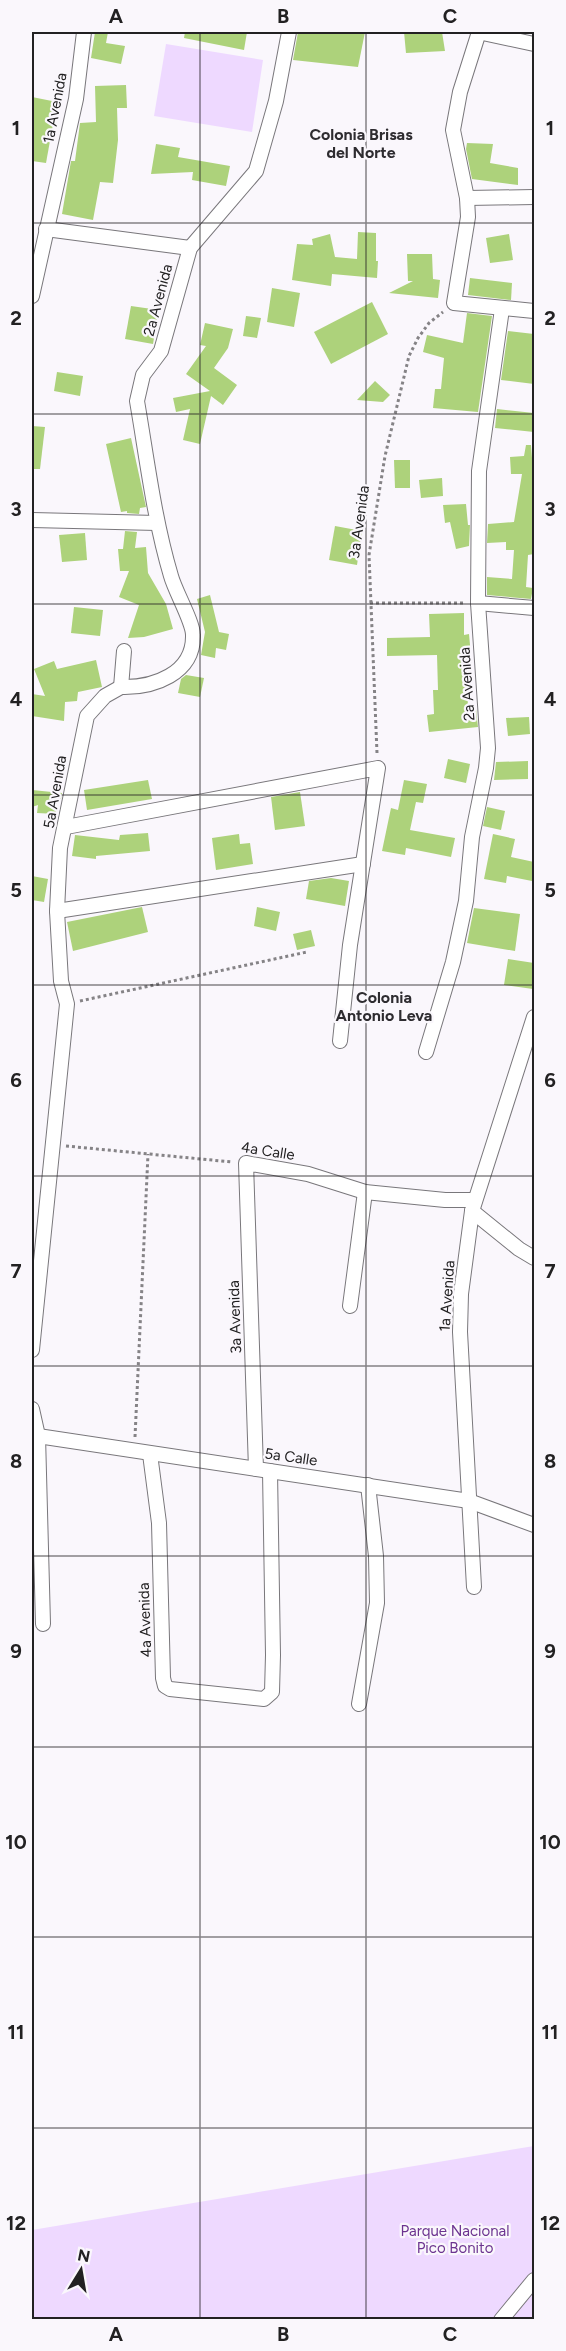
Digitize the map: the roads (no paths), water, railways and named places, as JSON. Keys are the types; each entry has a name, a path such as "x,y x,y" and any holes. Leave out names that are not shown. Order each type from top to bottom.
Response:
{"street":[{"name":"1a Avenida","path":"32,296 76,99 84,32"},
{"name":"2a Avenida","path":"121,687 137,687 168,678 182,667 194,634 171,577 157,523 137,401 143,375 161,351 190,248 256,171 276,101 289,32"},
{"path":"534,44 478,32 460,92 453,130 467,198 468,217 454,303 534,311"},
{"path":"467,198 534,197"},
{"path":"46,229 190,248"},
{"name":"2a Avenida","path":"426,1052 458,942 466,901 475,813 486,768 488,748 478,603 479,471 502,309"},
{"path":"32,520 157,523"},
{"path":"478,603 534,608"},
{"path":"121,687 124,651"},
{"name":"5a Avenida","path":"32,1350 67,1004 61,981 57,911 60,848 66,828 87,716 105,696 121,687"},
{"path":"66,828 378,768 350,945 340,1041"},
{"path":"57,911 363,864"},
{"name":"1a Avenida","path":"474,1587 460,1332 461,1294 474,1206 534,1017"},
{"name":"4a Calle","path":"246,1163 308,1174 366,1192 445,1200 474,1206"},
{"name":"3a Avenida","path":"246,1163 273,1680 272,1692 264,1699"},
{"path":"350,1306 366,1192"},
{"path":"474,1206 519,1249 534,1258"},
{"path":"32,1409 38,1436 43,1624"},
{"name":"5a Calle","path":"38,1436 469,1501 534,1525"},
{"name":"4a Avenida","path":"150,1454 159,1523 165,1686 170,1689 264,1699"},
{"path":"359,1704 377,1603 376,1556 368,1485"},
{"path":"501,2319 534,2280"}],"district":[{"name":"Colonia Brisas del Norte","path":"361,143"},
{"name":"Colonia Antonio Leva","path":"384,1006"}],"park label":[{"name":"Parque Nacional Pico Bonito","path":"455,2240"}]}
